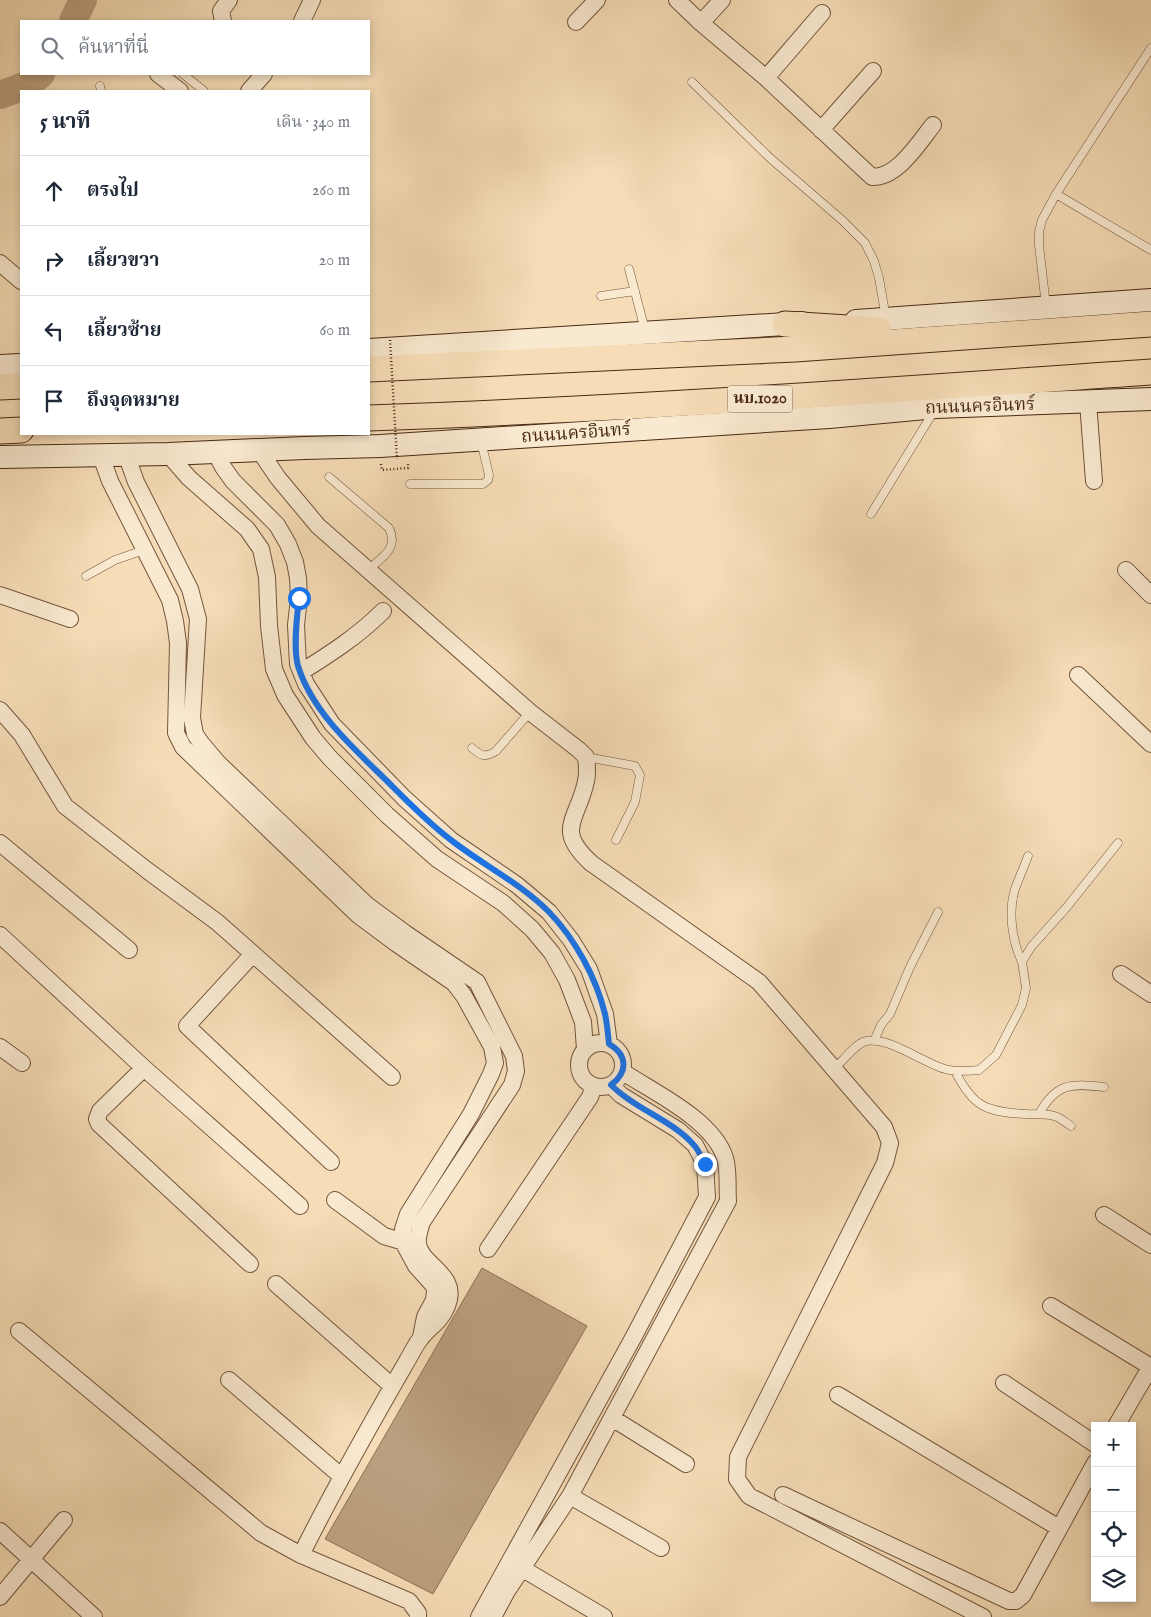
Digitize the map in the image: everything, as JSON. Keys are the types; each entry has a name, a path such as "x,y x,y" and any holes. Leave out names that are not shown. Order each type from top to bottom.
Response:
{"main road":[{"path":"370,350 645,332 886,320 1151,300"},
{"path":"785,324 978,337"},
{"path":"370,369 795,349 1151,324"},
{"path":"0,387 11,369"},
{"name":"ถนนนครอินทร์","path":"370,418 502,413 825,395 1151,372"},
{"name":"ถนนนครอินทร์","path":"1,458 380,446 820,418 936,408 1151,399"},
{"path":"0,431 20,430"}],"street":[{"path":"223,20 221,11 229,0"},
{"path":"302,20 312,0"},
{"path":"576,22 597,0"},
{"path":"677,0 766,78 872,177 880,177 895,170 933,125"},
{"path":"701,22 722,0"},
{"path":"766,78 822,13"},
{"path":"821,130 873,71"},
{"path":"159,75 179,90"},
{"path":"250,90 263,75"},
{"path":"0,263 20,280"},
{"path":"1088,402 1094,481"},
{"path":"259,450 278,478 318,526 530,712 586,757 586,782 570,824 572,838 579,852 759,982 884,1127 890,1143 885,1163 738,1457 737,1479 749,1496 983,1617"},
{"path":"215,452 223,467 252,502 277,525 288,544 295,562 299,598 296,625 298,664 306,684 332,724 347,742 404,798 451,840 517,884 549,912 571,940 589,969 605,1014 609,1044"},
{"path":"126,454 136,482 190,589 198,619 192,718 195,734 213,768"},
{"path":"168,454 188,478 248,529 261,549 267,577 269,626 274,669 284,695 313,738 330,758 387,815 436,859 502,903 532,929 552,953 567,980 583,1022 585,1049"},
{"path":"101,456 110,481 170,600 178,643 176,733 183,748 213,768 367,905 401,939 454,982 464,996 492,1047 495,1063 471,1114 408,1214 403,1229 411,1244 446,1279 449,1290 447,1305 436,1324 421,1338 392,1386 341,1476 301,1555"},
{"path":"232,516 252,502"},
{"path":"1126,570 1151,595"},
{"path":"160,582 181,571"},
{"path":"0,595 70,619"},
{"path":"301,672 348,642 383,611"},
{"path":"269,626 296,625"},
{"path":"1078,675 1151,744"},
{"path":"0,710 22,735 65,806 217,922 392,1077"},
{"path":"330,758 347,742"},
{"path":"0,843 129,950"},
{"path":"532,929 549,912"},
{"path":"0,934 144,1068 300,1206"},
{"path":"401,939 477,982 514,1056 516,1071 512,1085 422,1222 418,1235 411,1244"},
{"path":"253,954 187,1026 331,1162"},
{"path":"1121,974 1151,994"},
{"path":"600,1042 617,1048 622,1055 624,1064 623,1072 618,1080 611,1085 602,1087 594,1086 586,1081 581,1074 579,1066 580,1057 585,1049 592,1044 600,1042"},
{"path":"0,1047 22,1063"},
{"path":"144,1068 100,1111 97,1119 99,1124 250,1264"},
{"path":"493,1617 507,1591 570,1496 651,1348 728,1201 725,1158 711,1133 690,1114 623,1072"},
{"path":"479,1617 633,1338 707,1197 705,1164 695,1145 678,1130 621,1096 611,1085"},
{"path":"488,1249 590,1098 594,1086"},
{"path":"471,1114 486,1125"},
{"path":"335,1200 384,1236 411,1244"},
{"path":"1104,1215 1151,1245"},
{"path":"276,1284 392,1386"},
{"path":"1051,1306 1151,1367 1118,1422"},
{"path":"19,1331 261,1533 301,1555 409,1601 418,1613 418,1617"},
{"path":"633,1338 651,1348"},
{"path":"229,1380 341,1476"},
{"path":"1004,1383 1091,1441"},
{"path":"838,1395 1059,1528"},
{"path":"612,1418 686,1464"},
{"path":"783,1495 1010,1601 1016,1601 1023,1595 1093,1467"},
{"path":"570,1496 661,1548"},
{"path":"0,1597 64,1520"},
{"path":"0,1531 94,1617"},
{"path":"522,1569 604,1617"}],"lane":[{"path":"1046,308 1039,232 1042,220 1056,194 1151,48"},
{"path":"184,75 203,90"},
{"path":"692,82 770,158 842,220 865,243 874,261 879,278 886,320"},
{"path":"1056,194 1151,250"},
{"path":"629,269 645,332"},
{"path":"601,296 635,291"},
{"path":"871,514 919,439 936,408"},
{"path":"410,484 483,484 488,480 489,475 481,439"},
{"path":"329,477 389,528 393,536 391,548 368,570"},
{"path":"86,576 115,560 144,550"},
{"path":"472,748 484,756 496,752 530,712"},
{"path":"586,757 635,766 640,775 635,802 616,840"},
{"path":"1022,962 1031,947 1066,908 1118,843"},
{"path":"834,1069 859,1044 866,1041 890,1044 945,1070 979,1070 996,1055 1025,997 1026,988 1022,962 1016,948 1012,919 1014,895 1028,856"},
{"path":"874,1041 881,1025 890,1014 910,967 938,912"},
{"path":"955,1070 967,1093 973,1100 984,1107 1054,1116 1071,1126"},
{"path":"1039,1114 1059,1089 1080,1084 1104,1087"}],"path":[{"path":"390,340 397,459 402,458"},
{"path":"382,470 408,468 408,458"}],"shaded area":[{"path":"482,1268 587,1326 433,1594 325,1539"}],"waterway":[{"path":"73,20 83,0"},
{"path":"0,95 27,85 40,75"}],"route":[{"path":"299,598 296,625 298,664 306,684 332,724 347,742 404,798 451,840 517,884 549,912 571,940 589,969 605,1014 609,1044 617,1048 622,1055 623,1072 618,1080 611,1085 621,1096 678,1130 695,1145 705,1164"}]}
